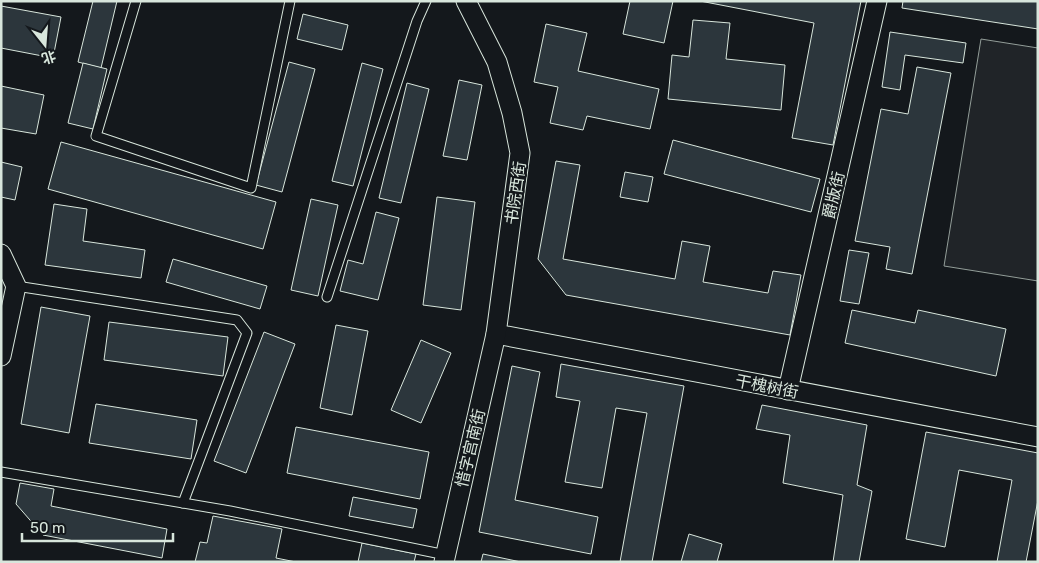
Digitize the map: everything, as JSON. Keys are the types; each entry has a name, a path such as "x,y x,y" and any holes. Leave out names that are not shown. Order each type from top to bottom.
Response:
{"street":[{"name":"书院西街","path":"466,1 497,62 512,113 520,153 496,334"},
{"name":"爵版街","path":"788,390 877,1"},
{"path":"1,254 16,286 1,356"},
{"name":"干槐树街","path":"496,334 1038,437"},
{"name":"惜字宫南街","path":"445,558 496,334"}],"lane":[{"path":"136,1 96,136 251,188 290,1"},
{"path":"326,297 417,21 426,1"},
{"path":"16,286 237,320 248,333 183,503"},
{"path":"1,472 230,511 445,558"}],"shaded area":[{"path":"981,39 1038,48 1038,281 944,266"}],"building":[{"path":"93,1 117,1 101,68 78,62"},
{"path":"630,1 673,1 664,43 623,34"},
{"path":"700,1 861,1 833,145 792,138 814,23"},
{"path":"903,1 1038,1 1038,29 902,8"},
{"path":"1,6 61,17 53,58 1,48"},
{"path":"303,14 348,25 342,50 297,39"},
{"path":"693,20 730,23 726,59 785,65 781,110 668,99 672,55 689,57"},
{"path":"546,24 587,33 578,71 659,89 650,129 587,116 583,130 550,123 558,87 534,82"},
{"path":"890,32 966,43 963,63 905,55 900,90 882,87"},
{"path":"289,62 315,69 282,192 256,185"},
{"path":"83,63 107,69 93,129 68,123"},
{"path":"362,63 383,69 353,186 332,181"},
{"path":"917,67 951,73 912,274 886,269 890,247 855,241 881,109 908,114"},
{"path":"459,80 482,85 467,160 443,156"},
{"path":"407,83 429,89 401,203 379,198"},
{"path":"1,86 44,95 36,134 1,128"},
{"path":"673,140 820,179 811,212 664,174"},
{"path":"61,142 276,202 263,249 48,189"},
{"path":"556,161 580,165 563,259 675,279 682,241 710,246 703,282 768,293 773,271 801,275 790,335 566,295 538,259"},
{"path":"1,162 22,167 15,200 1,197"},
{"path":"625,172 653,177 648,202 620,197"},
{"path":"437,197 475,202 461,310 423,305"},
{"path":"311,199 338,205 318,296 291,290"},
{"path":"54,204 87,209 83,241 145,250 141,278 45,265"},
{"path":"376,212 399,218 378,300 340,291 348,260 363,264"},
{"path":"849,250 869,253 859,304 840,301"},
{"path":"173,259 267,286 260,309 166,282"},
{"path":"41,307 90,316 69,433 21,424"},
{"path":"852,310 915,323 918,310 1006,329 996,376 845,343"},
{"path":"109,322 228,337 223,376 104,360"},
{"path":"336,325 368,331 352,415 320,408"},
{"path":"264,332 295,344 246,473 214,461"},
{"path":"421,340 451,353 421,423 391,410"},
{"path":"561,364 684,386 652,562 620,562 647,413 616,408 602,488 565,482 580,401 556,397"},
{"path":"512,366 540,372 515,500 598,517 591,554 479,532"},
{"path":"96,404 197,420 191,459 89,443"},
{"path":"762,405 867,425 857,485 872,491 859,562 833,562 843,495 783,483 790,435 756,429"},
{"path":"296,427 429,452 420,499 287,473"},
{"path":"926,432 1038,453 1038,500 1026,562 997,562 1012,480 959,470 945,547 906,539"},
{"path":"20,483 54,489 51,506 167,529 162,558 43,535 16,504"},
{"path":"353,497 417,509 413,528 349,516"},
{"path":"213,516 282,529 276,558 296,562 195,562 200,542 207,543"},
{"path":"689,534 722,544 717,562 681,562"},
{"path":"362,543 416,554 414,562 358,562"},
{"path":"483,554 521,562 481,562"}]}
